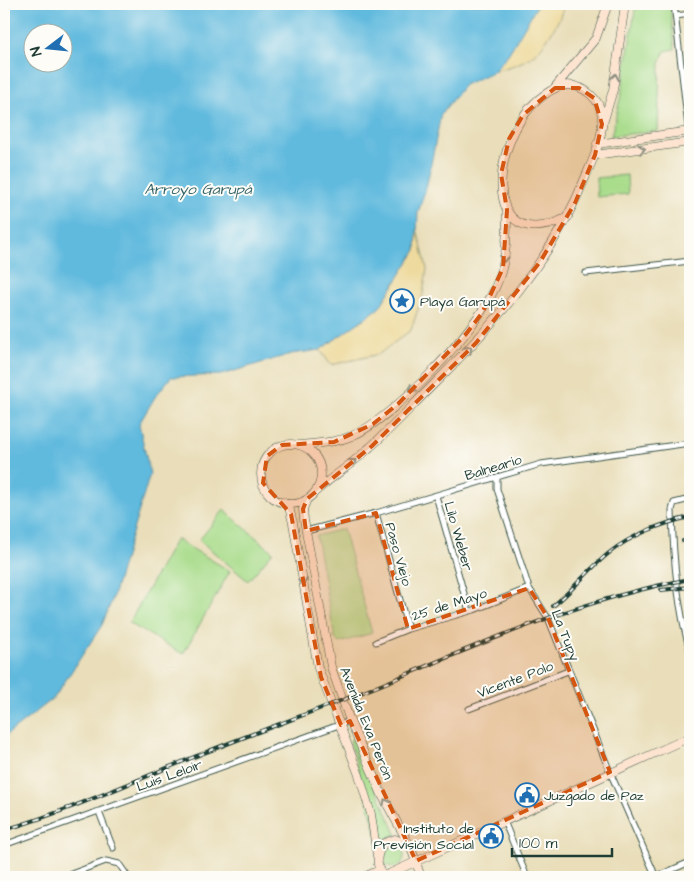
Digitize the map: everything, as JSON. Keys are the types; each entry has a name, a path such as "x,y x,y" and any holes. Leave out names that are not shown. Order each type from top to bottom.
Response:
{"main road":[{"path":"568,217 547,226 532,228 522,225 508,210 502,193 501,174 503,159 509,139 523,114 555,88 592,44 602,25 608,4"},
{"path":"508,210 503,268 482,313 466,334 398,404 373,424 342,440 282,445 267,456 263,464 262,474 268,492 284,502 298,503 307,499 372,446 476,342 515,297 540,262 568,217 595,155 602,124 613,90 625,4"},
{"path":"555,88 569,85 588,93 599,105 602,124"},
{"path":"597,144 690,131"},
{"path":"595,155 690,143"},
{"path":"300,445 310,450 318,461 321,476 314,492"},
{"name":"Avenida Eva Perón","path":"307,499 303,509 327,654 350,721 382,795 409,845 421,877"},
{"name":"Avenida Eva Perón","path":"284,502 289,507 293,523 315,656 359,775 371,814 377,856 382,875"},
{"path":"364,877 382,875 416,861 690,737"},
{"path":"377,856 380,848 388,840 400,840 409,845"}],"street":[{"path":"674,4 690,143"},
{"path":"676,16 690,14"},
{"path":"586,273 690,261"},
{"name":"Balneario","path":"306,532 436,496 541,464 690,443"},
{"name":"La Tupy","path":"497,478 497,489 529,588 548,618 610,772 656,877"},
{"name":"Lilo Weber","path":"436,496 469,611"},
{"path":"690,499 674,502 672,522 690,652"},
{"name":"Paso Viejo","path":"376,513 408,629"},
{"name":"25 de Mayo","path":"376,642 408,629 469,611 529,588"},
{"name":"Vicente Polo","path":"469,709 568,671"},
{"name":"Luis Leloir","path":"4,845 350,721"},
{"path":"99,812 113,848"},
{"path":"504,821 527,877"},
{"path":"63,877 106,861 119,864 128,877"},
{"path":"656,877 690,862"}],"highlighted area":[{"path":"555,88 579,88 594,98 602,124 595,155 575,203 540,262 476,343 372,446 307,499 303,509 306,531 376,513 408,629 529,588 548,618 610,772 416,861 350,721 341,725 321,677 291,514 263,483 267,456 282,445 334,442 373,424 398,404 466,334 482,313 503,268 507,210 501,174 509,139 523,115"}],"green space":[{"path":"636,4 670,4 675,49 665,51 660,63 658,131 611,136 621,95"},
{"path":"627,175 628,194 597,197 596,178"},
{"path":"224,510 273,552 248,581 199,540"},
{"path":"343,529 372,633 339,643 335,639 316,536"},
{"path":"176,539 230,571 183,654 129,623"},
{"path":"354,739 397,836 391,836 379,842 350,741"},
{"path":"393,845 401,848 404,856 401,864 393,867 385,864 382,856 385,848"}],"sand":[{"path":"538,4 564,4 559,19 551,33 540,49 528,59 494,71 509,53"},
{"name":"Playa Garupá","path":"417,229 427,269 423,294 411,330 379,354 331,365 320,350 379,308 416,250"}],"water":[{"name":"Arroyo Garupá","path":"4,4 538,4 509,53 494,71 464,85 441,114 427,184 418,213 416,250 379,308 320,350 291,354 221,375 171,377 155,397 139,424 150,474 112,600 102,625 54,698 4,737 7,685 4,659"}],"railway":[{"path":"553,606 602,559 627,541 648,530 690,517"},
{"path":"683,541 690,540"},
{"path":"4,830 80,804 204,753 545,619 617,596 690,579"},
{"path":"661,590 690,587"}],"place":[{"name":"Playa Garupá","path":"402,301"},
{"name":"Juzgado de Paz","path":"527,795"},
{"name":"Instituto de Previsión Social","path":"491,836"}]}
